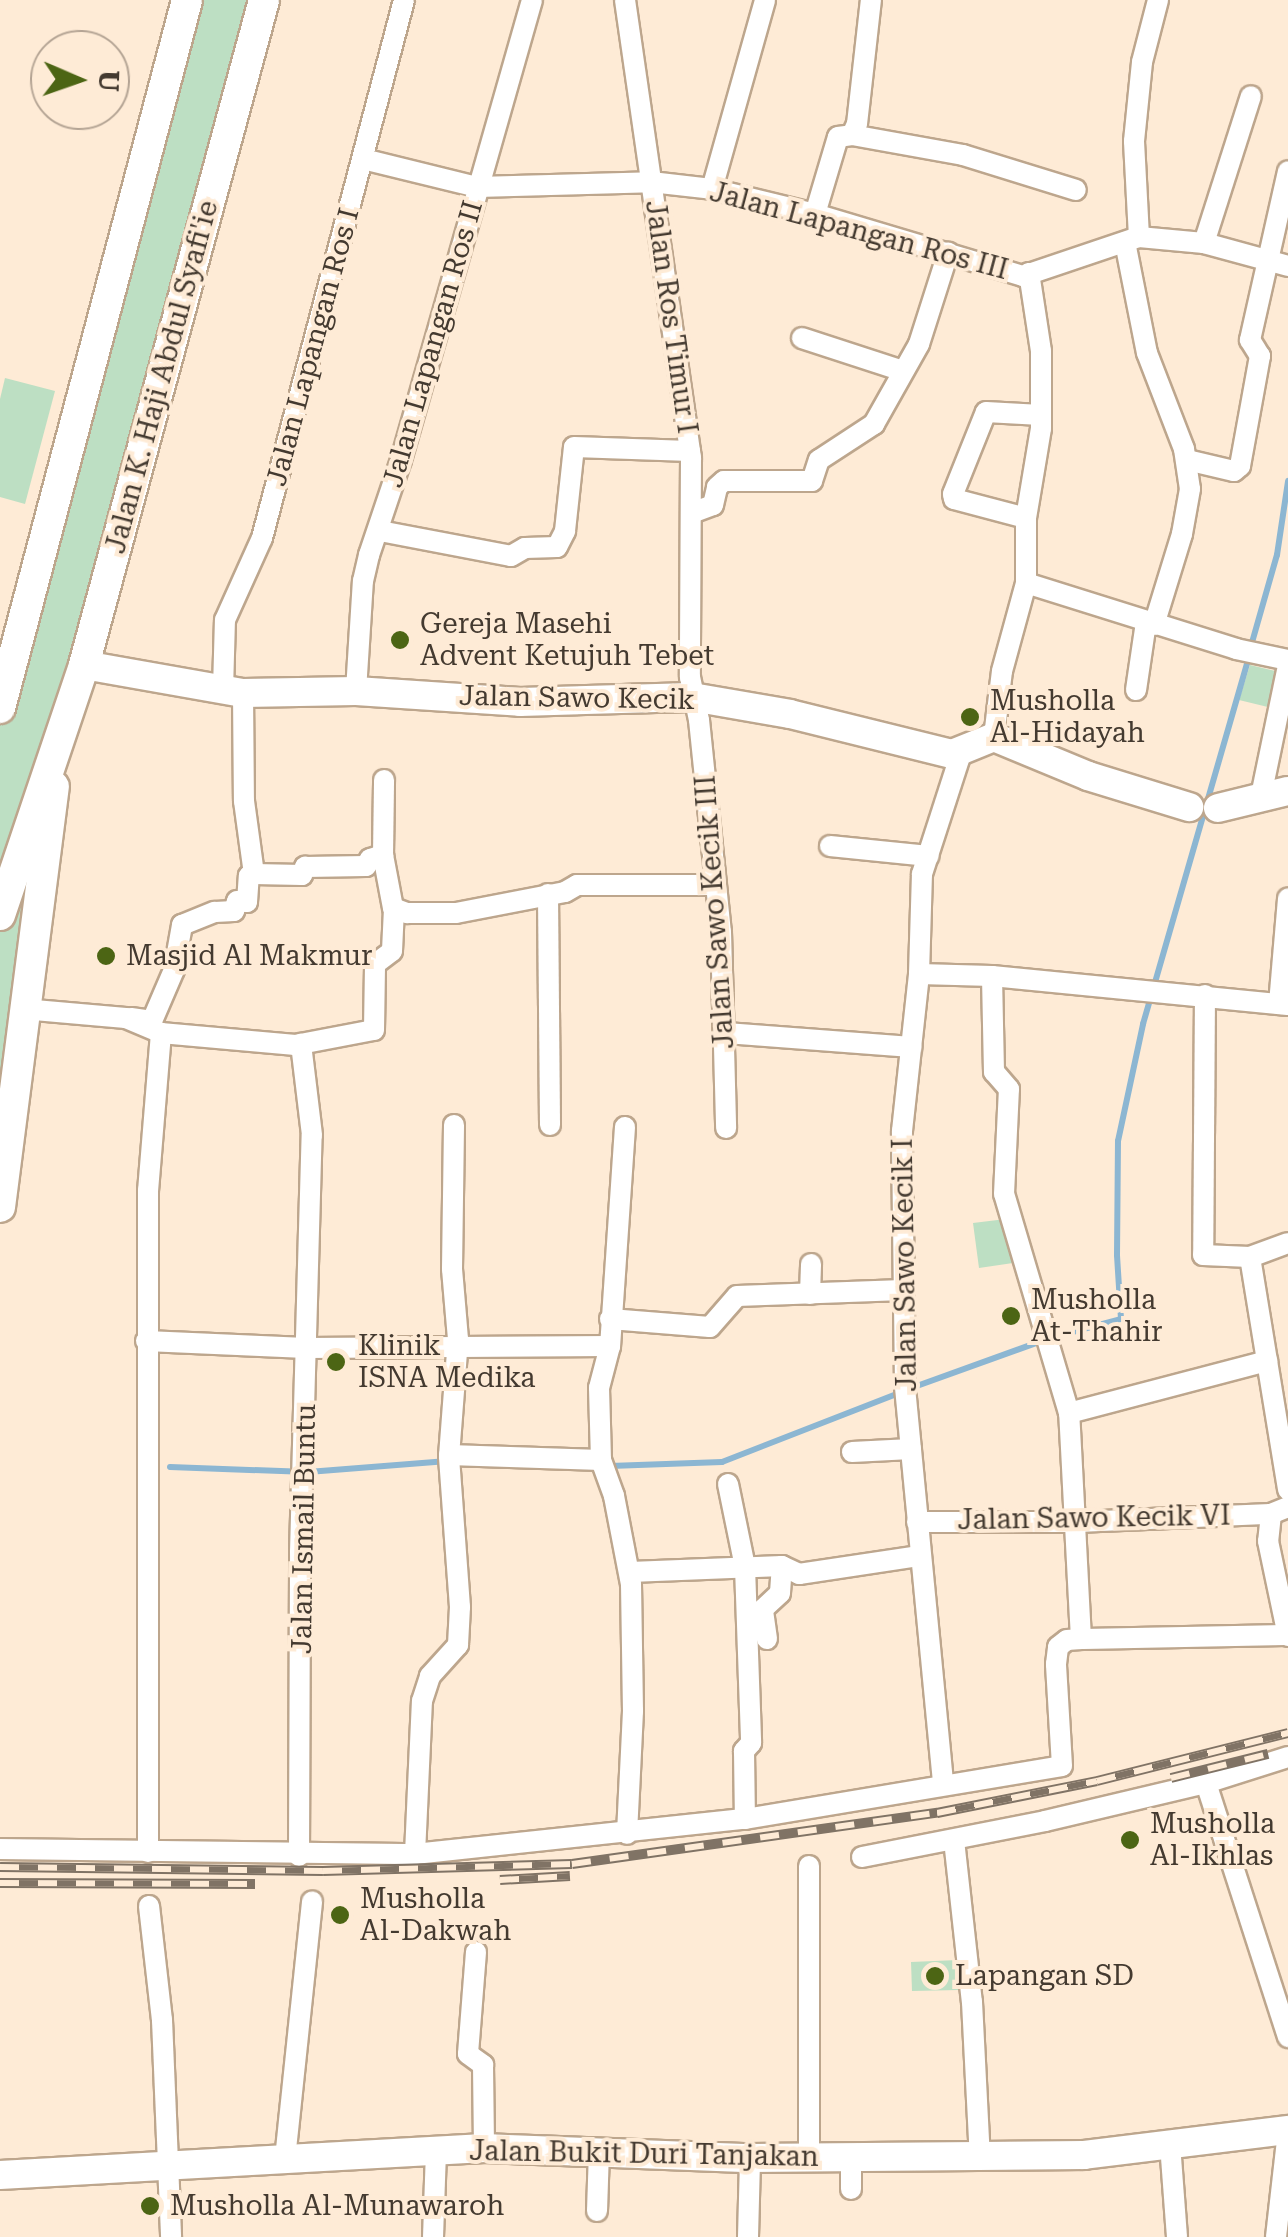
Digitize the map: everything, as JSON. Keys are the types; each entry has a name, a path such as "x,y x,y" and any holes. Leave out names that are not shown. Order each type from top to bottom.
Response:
{"main road":[{"path":"0,708 6,652 186,0"},
{"name":"Jalan K. Haji Abdul Syafi'ie","path":"0,915 84,665 264,0"},
{"name":"Jalan K. Haji Abdul Syafi'ie","path":"0,1207 57,753"}],"street":[{"name":"Jalan Lapangan Ros I","path":"254,874 225,620 262,538 404,0"},
{"name":"Jalan Lapangan Ros II","path":"356,692 363,581 532,0"},
{"name":"Jalan Ros Timur I","path":"625,0 690,452 694,512"},
{"path":"712,189 765,0"},
{"path":"852,135 871,0"},
{"path":"1136,690 1150,624 1182,534 1190,489 1187,460 1146,352 1132,240 1134,141 1142,62 1158,0"},
{"path":"1204,243 1251,96"},
{"path":"815,214 838,137 852,135 962,155 1076,190"},
{"name":"Jalan Lapangan Ros III","path":"364,159 476,187 651,182 712,189 815,214 1023,276 1132,240 1204,243 1288,266"},
{"path":"1187,460 1234,471 1240,466 1260,356 1250,340 1288,172"},
{"path":"694,512 713,505 717,486 724,480 812,481 819,460 874,424 933,310 948,253"},
{"path":"994,737 1002,671 1026,583 1026,518 1041,415 1041,352 1030,274"},
{"path":"802,338 903,370"},
{"path":"1026,518 954,499 952,494 986,412 1041,415"},
{"path":"380,531 511,556 524,548 557,547 565,531 574,447 690,452"},
{"name":"Jalan Sawo Kecik III","path":"694,512 692,697 699,720 716,886 726,1032 726,1128"},
{"path":"961,753 972,743 994,737 1088,776 1189,807 1218,808 1274,794 1288,663 1150,624 1026,583"},
{"name":"Jalan Sawo Kecik","path":"84,665 233,691 356,692 520,702 692,697 790,714 961,753"},
{"name":"Jalan Sawo Kecik I","path":"942,1782 906,1390 902,1132 918,974 922,874 961,753"},
{"path":"126,1018 161,1034 300,1044 374,1030 376,964 392,951 394,910 383,855 384,780"},
{"path":"830,846 928,856"},
{"path":"23,1009 152,1021 174,970 182,925 215,912 234,911 237,901 247,902 249,876 302,875 305,867 366,866 370,858 383,855"},
{"path":"394,910 456,913 577,884 716,886"},
{"path":"548,894 550,1126"},
{"path":"918,974 992,976 1283,1004 1288,898"},
{"path":"992,976 994,1072 1009,1089 1004,1194 1029,1290 1050,1343 1069,1413 1082,1639"},
{"path":"1205,995 1203,1254 1250,1257 1288,1243"},
{"path":"726,1032 911,1047"},
{"path":"148,1852 148,1190 161,1034"},
{"name":"Jalan Ismail Buntu","path":"300,1044 312,1135 302,1490 300,1856"},
{"path":"415,1854 422,1701 430,1676 458,1645 460,1607 450,1460 458,1347 452,1269 454,1125"},
{"path":"625,1127 610,1346 598,1388 604,1467 630,1572 633,1711 627,1834"},
{"path":"1250,1257 1288,1490"},
{"path":"810,1294 811,1264"},
{"path":"610,1319 710,1327 734,1297 903,1290"},
{"path":"146,1341 306,1348 518,1350 536,1344 610,1346"},
{"path":"1069,1413 1267,1360"},
{"path":"852,1452 911,1448"},
{"path":"450,1460 604,1467"},
{"path":"728,1484 744,1567 751,1742 744,1751 744,1819"},
{"path":"0,1849 300,1856 415,1854 744,1819 1062,1766 1056,1664 1058,1647 1067,1640 1288,1636 1268,1540 1280,1510"},
{"name":"Jalan Sawo Kecik VI","path":"917,1522 1078,1522 1280,1510"},
{"path":"630,1572 782,1566 800,1574 920,1556"},
{"path":"768,1639 763,1610 780,1593 782,1566"},
{"path":"862,1857 1206,1783 1288,1757"},
{"path":"1206,1783 1288,2037"},
{"path":"954,1840 972,2002 980,2158"},
{"path":"809,1866 809,2158"},
{"path":"285,2159 312,1900"},
{"path":"149,1906 162,2020 171,2237"},
{"path":"476,1952 468,2054 483,2066 484,2148"},
{"path":"1276,2237 1288,2131"},
{"name":"Jalan Bukit Duri Tanjakan","path":"0,2174 484,2148 750,2158 1084,2155 1288,2131"},
{"path":"1170,2144 1178,2237"},
{"path":"433,2237 436,2150"},
{"path":"598,2211 599,2152"},
{"path":"748,2237 750,2158"},
{"path":"851,2190 852,2158"}],"green space":[{"path":"187,0 265,0 57,753 0,1207 0,708"},
{"path":"5,378 55,391 25,504 0,497 0,399"},
{"path":"1250,665 1288,674 1288,712 1239,700"},
{"path":"1021,1217 1027,1261 979,1268 973,1223"},
{"name":"Lapangan SD","path":"958,1960 959,1990 912,1991 911,1962"}],"waterway":[{"path":"1251,646 1277,555 1288,481"},
{"path":"610,1466 722,1462 1050,1338 1121,1319 1118,1141 1143,1024 1248,660"},
{"path":"170,1467 308,1472 448,1461"}],"railway":[{"path":"0,1867 323,1871 572,1864 937,1813 1097,1781 1288,1733"},
{"path":"1171,1778 1268,1754"},
{"path":"500,1880 570,1876"},
{"path":"0,1883 255,1884"}],"place":[{"name":"Gereja Masehi Advent Ketujuh Tebet","path":"400,640"},
{"name":"Musholla Al-Hidayah","path":"970,717"},
{"name":"Masjid Al Makmur","path":"106,956"},
{"name":"Musholla At-Thahir","path":"1011,1316"},
{"name":"Klinik ISNA Medika","path":"336,1362"},
{"name":"Musholla Al-Ikhlas","path":"1130,1840"},
{"name":"Musholla Al-Dakwah","path":"340,1915"},
{"name":"Lapangan SD","path":"935,1976"},
{"name":"Musholla Al-Munawaroh","path":"150,2206"}]}
